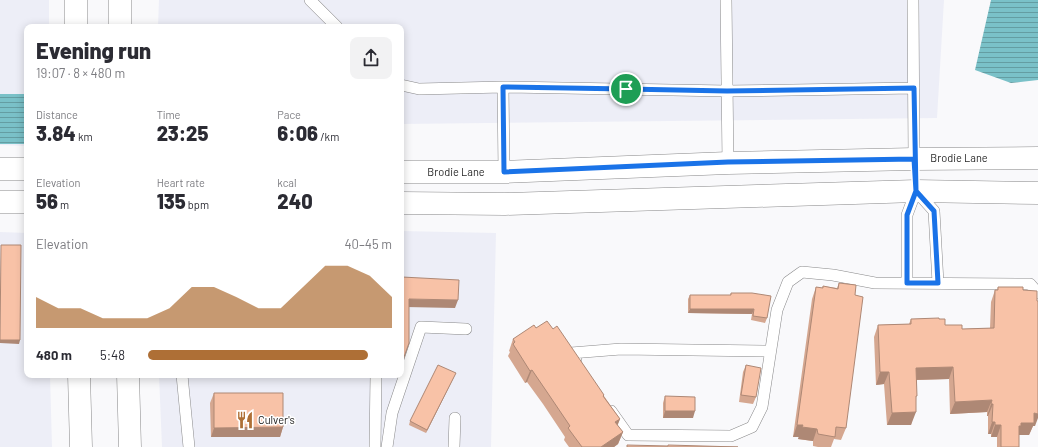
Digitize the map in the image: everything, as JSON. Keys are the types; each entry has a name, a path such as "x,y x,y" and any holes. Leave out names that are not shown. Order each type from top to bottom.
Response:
{"main road":[{"path":"76,0 76,24"},
{"path":"120,0 120,24"},
{"name":"Brodie Lane","path":"404,172 504,172 728,162 1038,158"},
{"path":"914,159 916,191"},
{"path":"0,169 24,169"},
{"path":"404,203 505,204 916,191 1038,193"},
{"path":"0,202 24,202"},
{"path":"80,378 81,447"},
{"path":"128,378 130,447"}],"lane":[{"path":"310,0 334,24"},
{"path":"726,0 728,162"},
{"path":"913,0 914,159"},
{"path":"404,86 419,89 503,87 727,91 914,88"},
{"path":"503,87 504,172"},
{"path":"907,283 907,215 916,191 934,211 938,283"},
{"path":"606,404 628,436 731,436 752,427 762,407 777,310 788,282 802,272 833,275 875,283 1030,284 1038,294"},
{"path":"404,377 421,327 466,329"},
{"path":"584,372 570,353 621,349 770,351"},
{"path":"182,378 189,447"},
{"path":"375,447 376,378"},
{"path":"387,447 392,413 404,378"},
{"path":"454,447 455,418"}],"shaded area":[{"path":"0,0 49,0 49,24 24,24 24,146 0,145"},
{"path":"159,0 944,0 937,118 404,124 404,24 158,24"},
{"path":"404,231 496,233 491,447 162,447 159,378 404,378"},
{"path":"0,232 24,233 24,378 50,378 52,447 0,447"}],"water":[{"path":"991,0 1038,0 1038,80 1011,83 975,70"},
{"path":"0,94 24,94 24,144 0,144"}],"building":[{"path":"1,245 21,245 20,340 0,340"},
{"path":"404,277 459,280 458,300 409,299 409,343 404,357"},
{"path":"839,283 856,285 855,295 863,297 846,428 836,427 835,437 818,434 817,429 797,425 816,287 823,288 823,286 838,289"},
{"path":"998,287 1023,287 1023,290 1037,291 1038,414 1034,413 1034,423 1021,423 1021,426 1019,426 1019,447 1001,447 1001,425 995,425 995,422 992,422 992,400 955,402 953,367 916,368 916,412 892,413 889,372 880,372 878,325 911,324 911,319 939,318 945,319 945,325 962,325 962,329 994,328 995,290 998,290"},
{"path":"731,293 752,293 771,296 767,318 753,316 754,309 690,309 690,295 731,295"},
{"path":"547,321 553,329 557,326 620,419 615,422 623,432 601,447 582,447 568,428 570,426 532,370 530,371 513,344 515,342 513,339 534,325 536,328"},
{"path":"438,365 456,373 427,430 410,421"},
{"path":"746,365 761,368 756,397 741,395"},
{"name":"Culver's","path":"214,393 283,393 283,427 214,428"},
{"path":"665,396 695,397 695,411 665,411"},
{"path":"627,445 668,445 738,447 627,447"}],"place":[{"name":"Culver's","path":"245,420"}],"route":[{"path":"626,89 503,87 504,172 728,162 914,159 916,191 934,211 938,283 907,283 907,215 916,191 914,159 914,88 727,91 626,89"}]}
